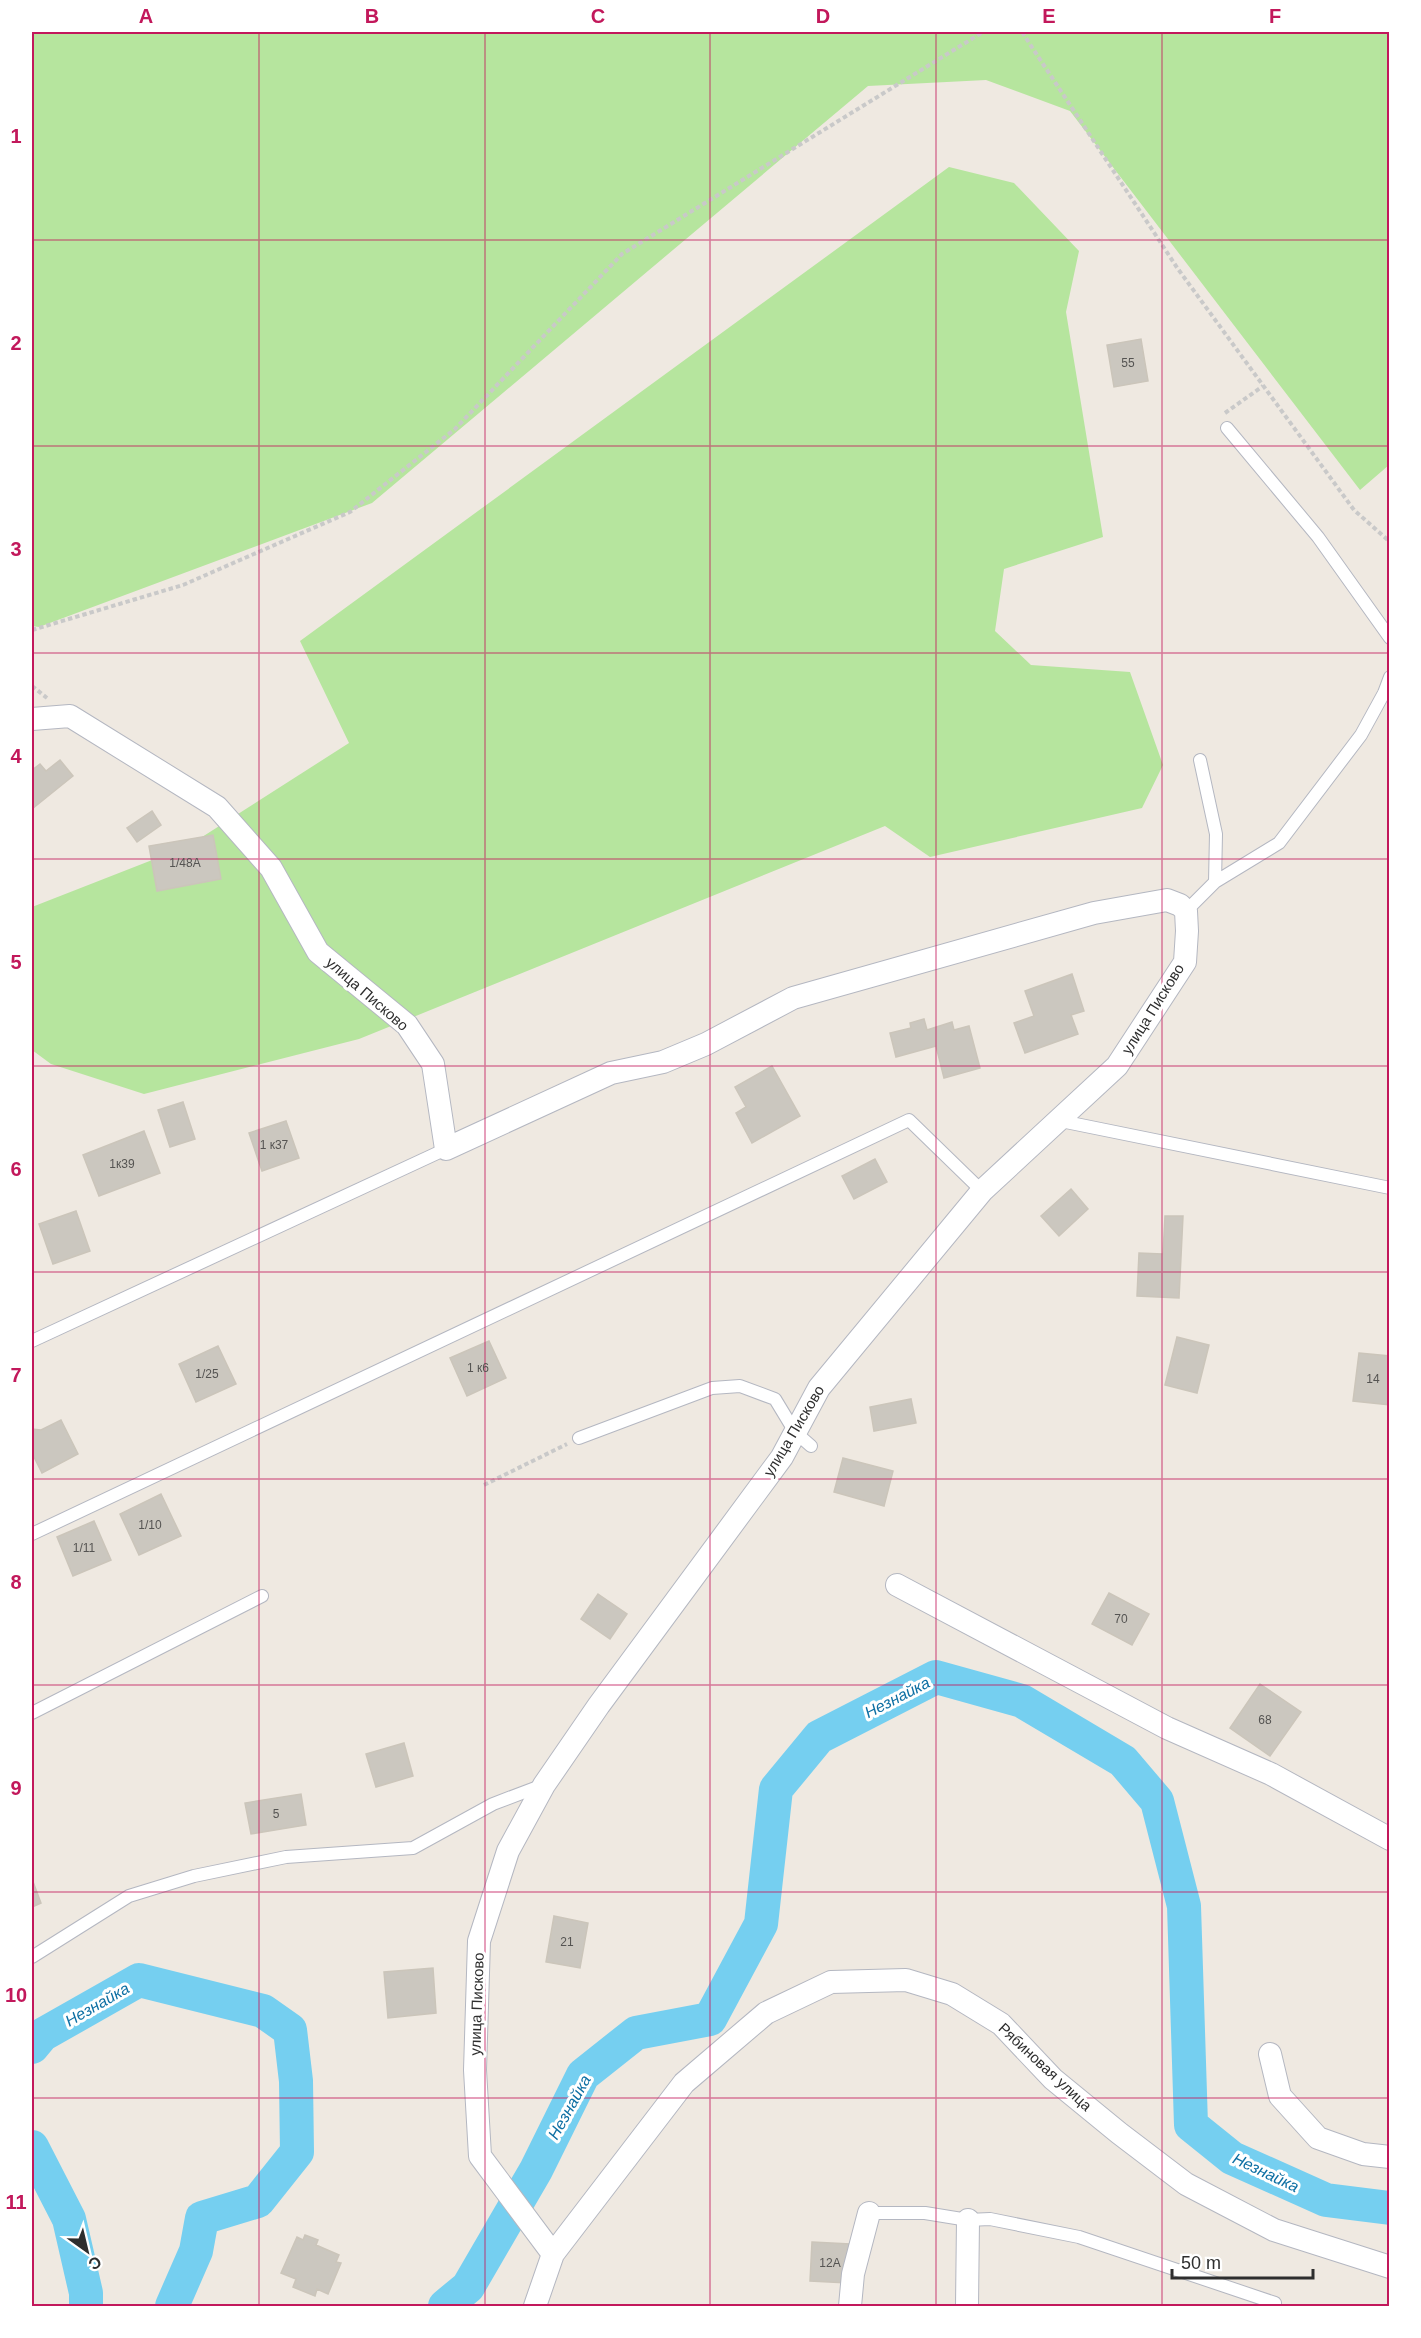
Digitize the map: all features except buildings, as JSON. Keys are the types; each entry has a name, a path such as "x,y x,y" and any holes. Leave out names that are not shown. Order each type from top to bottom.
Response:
{"street":[{"name":"улица Писково","path":"32,719 70,716 217,807 272,868 318,952 407,1025 433,1064 446,1149"},
{"path":"446,1149 611,1073 663,1062 706,1044 793,998 1094,913 1167,900 1186,910"},
{"name":"улица Писково","path":"553,2254 480,2156 475,2070 479,1941 508,1851 544,1785 672,1604 782,1457 803,1439 819,1388 982,1191 1056,1120 1117,1066 1185,962 1186,910"},
{"path":"897,1585 1167,1728 1271,1774 1389,1839"},
{"name":"Рябиновая улица","path":"535,2307 553,2254 684,2083 766,2013 831,1982 906,1980 952,1994 1001,2024 1053,2079 1186,2184 1274,2230 1389,2267"},
{"path":"1270,2054 1280,2096 1318,2138 1363,2154 1389,2157"},
{"path":"850,2307 854,2274 870,2213"},
{"path":"967,2307 968,2220"}],"lane":[{"path":"1227,428 1318,537 1389,638"},
{"path":"1186,910 1215,882 1279,843 1360,735 1384,693 1389,676"},
{"path":"1200,760 1216,834 1215,882"},
{"path":"32,1534 909,1120 982,1191"},
{"path":"1056,1120 1389,1188"},
{"path":"32,1341 446,1149"},
{"path":"579,1438 712,1388 740,1386 775,1399 803,1439"},
{"path":"32,1713 262,1596"},
{"path":"32,1956 129,1896 194,1876 286,1857 413,1848 493,1804 544,1785"},
{"path":"870,2213 925,2213 968,2220 990,2219 1079,2237 1275,2303"}],"path":[{"path":"32,630 183,585 350,512 455,429 622,254 983,32"},
{"path":"1022,32 1178,269 1353,510 1389,542"},
{"path":"1227,428 1223,414 1263,386"},
{"path":"484,1485 579,1438"}],"green space":[{"path":"32,32 1389,32 1389,465 1360,490 1070,111 986,80 868,86 372,503 39,627 32,626"},
{"path":"949,167 1014,183 1079,251 1066,312 1103,537 1004,569 995,631 1031,665 1130,672 1163,765 1142,808 930,857 885,826 359,1039 144,1094 51,1064 32,1050 32,907 188,846 349,743 300,641"}],"waterway":[{"name":"Незнайка","path":"445,2306 468,2287 536,2170 583,2075 636,2033 710,2019 761,1924 776,1789 819,1737 936,1677 1022,1701 1123,1761 1157,1801 1184,1906 1191,2125 1232,2158 1326,2200 1390,2208"},
{"name":"Незнайка","path":"32,2047 42,2035 139,1980 263,2011 290,2030 296,2081 297,2152 258,2201 202,2218 196,2251 172,2306"},
{"name":"Незнайка","path":"32,2147 69,2219 86,2293 86,2306"}]}
